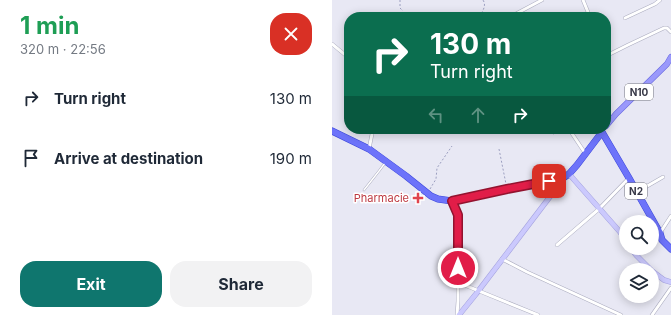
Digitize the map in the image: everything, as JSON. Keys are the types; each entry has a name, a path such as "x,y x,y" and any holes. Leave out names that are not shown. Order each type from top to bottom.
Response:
{"highway":[{"path":"332,131 369,149 431,196 438,200 452,201 563,178 569,174 599,134"},
{"name":"N2","path":"606,134 660,233 662,240 671,248"}],"main road":[{"name":"N10","path":"611,120 670,60"},
{"path":"569,174 598,209 619,231"},
{"path":"458,315 563,178"},
{"path":"636,255 644,263"},
{"path":"659,277 671,282"}],"street":[{"path":"519,12 542,0"},
{"path":"583,0 588,12"},
{"path":"625,18 655,4 660,0"},
{"path":"611,53 664,28 667,28 671,32"},
{"path":"332,44 344,53"},
{"path":"369,149 372,134"},
{"path":"572,134 585,153"},
{"path":"637,192 663,177"},
{"path":"557,244 598,209 629,178"},
{"path":"452,201 458,215 458,315"},
{"path":"660,233 671,216"},
{"path":"502,259 621,315"},
{"path":"458,282 538,315"},
{"path":"652,315 671,288"}],"lane":[{"path":"364,190 386,161"}],"path":[{"path":"400,0 400,8 402,11"},
{"path":"482,12 485,3 483,0"},
{"path":"426,193 436,180 437,168 452,146"},
{"path":"499,149 507,189"}],"place":[{"name":"Pharmacie","path":"418,198"}],"route":[{"path":"458,268 458,215 452,201 549,181"}]}
